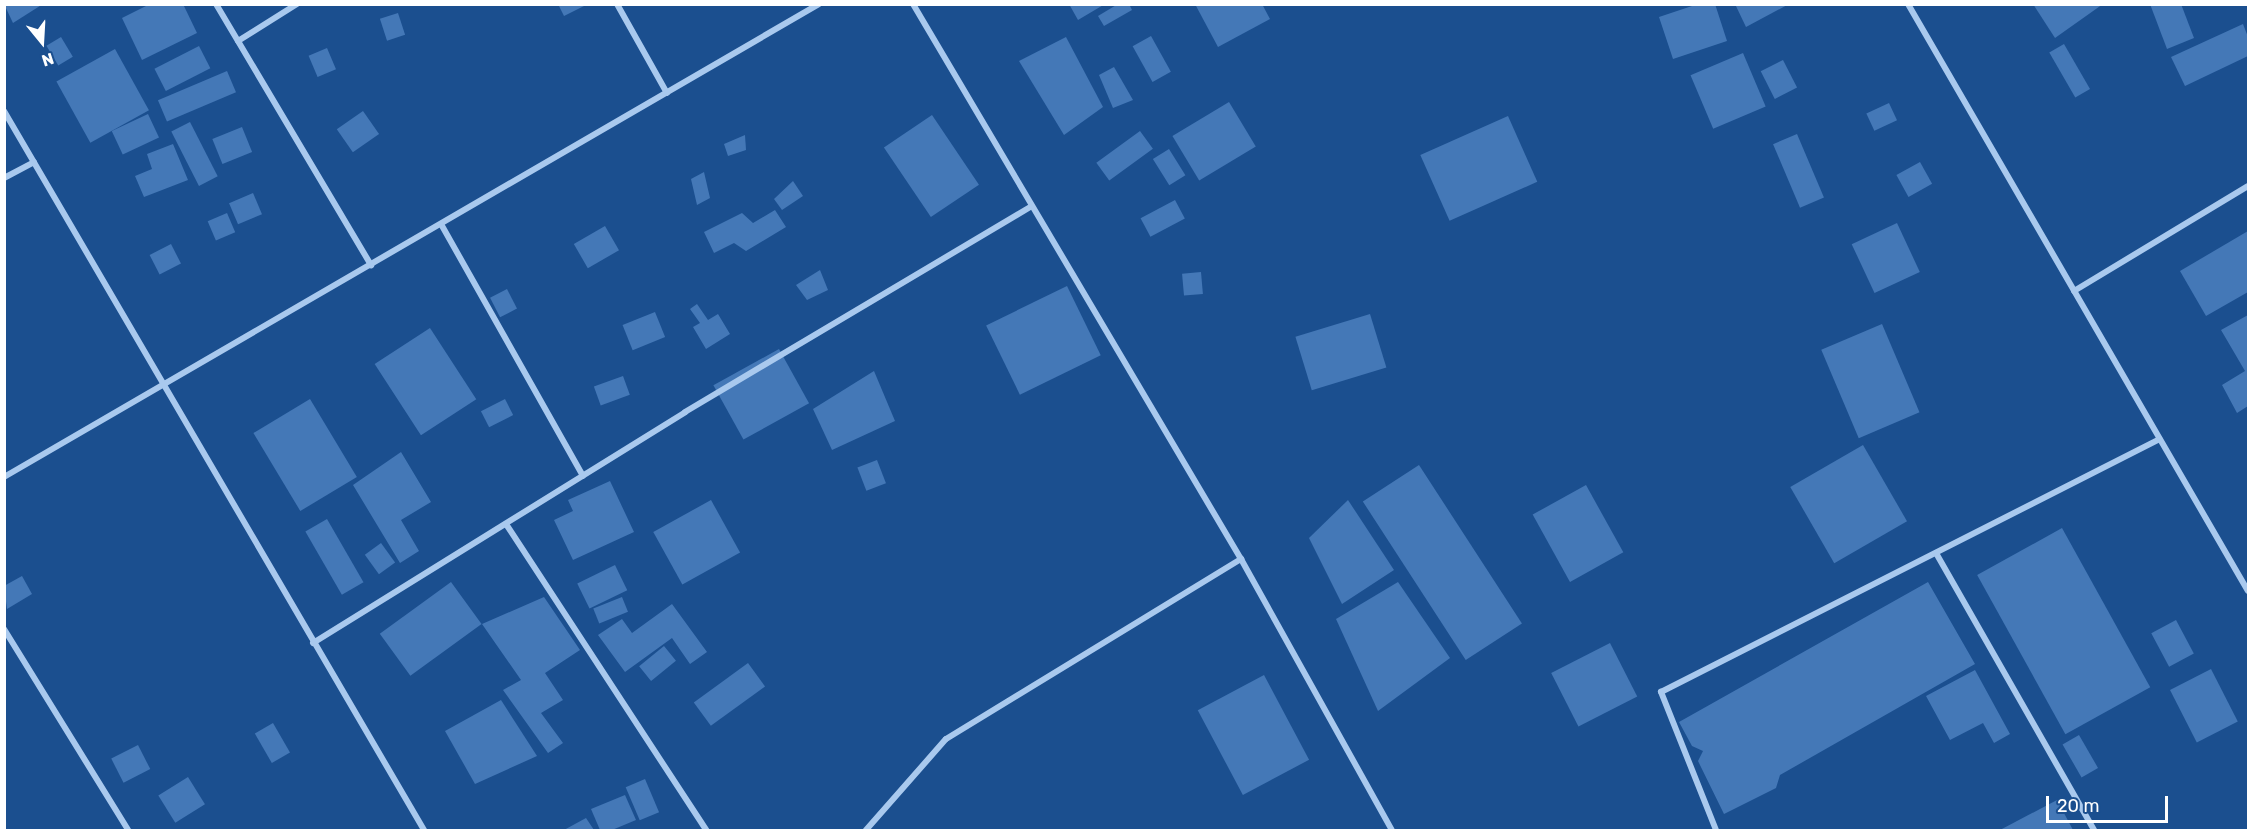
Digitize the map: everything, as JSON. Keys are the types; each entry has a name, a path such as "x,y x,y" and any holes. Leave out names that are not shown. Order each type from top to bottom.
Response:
{"street":[{"path":"216,4 371,265"},
{"path":"238,41 297,4"},
{"path":"617,4 667,93"},
{"path":"4,477 819,4"},
{"path":"913,4 1030,207 1241,559 1392,831"},
{"path":"1908,4 2248,591"},
{"path":"4,111 162,386 424,831"},
{"path":"4,178 34,162"},
{"path":"2074,291 2248,186"},
{"path":"313,643 583,476 1030,207"},
{"path":"441,225 583,476"},
{"path":"1716,831 1661,692 2160,439"},
{"path":"506,524 706,831"},
{"path":"1936,553 2094,831"},
{"path":"866,831 946,739 1241,559"},
{"path":"4,629 128,831"}],"building":[{"path":"4,4 43,4 13,23"},
{"path":"150,4 183,4 197,33 142,60 122,18"},
{"path":"558,4 588,4 564,16"},
{"path":"1069,4 1105,4 1078,20"},
{"path":"1118,4 1129,4 1132,10 1104,26 1098,16"},
{"path":"1195,4 1262,4 1270,19 1218,47"},
{"path":"1698,4 1715,4 1727,41 1673,59 1659,17"},
{"path":"1735,4 1789,4 1746,27"},
{"path":"2033,4 2103,4 2055,38"},
{"path":"2150,4 2181,4 2194,38 2167,49"},
{"path":"398,13 405,35 387,41 380,19"},
{"path":"2243,24 2248,37 2248,56 2185,86 2171,57"},
{"path":"1151,36 1171,72 1153,82 1133,46"},
{"path":"61,37 73,57 58,65 46,46"},
{"path":"1066,37 1103,107 1064,135 1019,61"},
{"path":"2064,44 2090,89 2075,98 2049,52"},
{"path":"199,46 210,68 166,91 154,69"},
{"path":"327,48 336,69 318,77 309,56"},
{"path":"115,49 149,110 90,143 56,81"},
{"path":"1743,53 1766,106 1713,129 1691,75"},
{"path":"1783,60 1797,88 1775,99 1761,71"},
{"path":"1114,67 1133,100 1113,108 1099,75"},
{"path":"227,71 236,92 167,121 158,100"},
{"path":"1229,102 1256,147 1199,181 1172,136"},
{"path":"1889,103 1897,120 1874,131 1866,114"},
{"path":"363,111 379,134 353,152 337,129"},
{"path":"148,114 159,138 123,154 112,131"},
{"path":"932,115 979,185 931,217 884,147"},
{"path":"1508,116 1537,182 1450,221 1420,155"},
{"path":"190,122 218,176 199,186 171,132"},
{"path":"242,127 252,152 222,164 212,139"},
{"path":"1140,131 1153,149 1109,181 1096,163"},
{"path":"1797,134 1824,198 1800,208 1773,144"},
{"path":"745,135 746,150 728,156 724,144"},
{"path":"173,144 188,180 144,197 135,176 152,169 147,154"},
{"path":"1169,149 1185,175 1169,185 1153,159"},
{"path":"1920,162 1932,184 1909,197 1896,175"},
{"path":"704,172 710,198 697,205 691,179"},
{"path":"793,181 803,196 782,210 774,199"},
{"path":"253,193 262,214 238,224 229,203"},
{"path":"1175,200 1185,219 1150,237 1141,218"},
{"path":"775,210 786,227 746,251 734,243 714,253 704,232 742,213 753,223"},
{"path":"227,213 235,232 216,241 208,221"},
{"path":"1897,223 1920,272 1875,293 1852,244"},
{"path":"605,226 619,250 588,268 574,244"},
{"path":"2248,231 2248,292 2206,316 2180,271"},
{"path":"171,244 181,264 160,274 150,255"},
{"path":"820,270 828,290 807,300 796,285"},
{"path":"1201,272 1203,294 1184,296 1182,274"},
{"path":"1067,286 1101,355 1020,395 986,325"},
{"path":"507,289 517,309 500,317 490,298"},
{"path":"697,304 708,320 718,314 730,334 706,349 693,327 700,323 690,309"},
{"path":"655,312 665,337 633,350 623,325"},
{"path":"1370,314 1386,368 1312,390 1295,337"},
{"path":"2248,315 2248,406 2237,413 2222,385 2245,371 2221,330"},
{"path":"1882,324 1920,412 1859,438 1821,350"},
{"path":"430,328 476,399 421,435 375,364"},
{"path":"779,349 809,403 743,440 713,385"},
{"path":"874,371 895,421 832,450 813,409"},
{"path":"623,376 630,395 601,405 594,387"},
{"path":"310,399 357,477 300,511 253,433"},
{"path":"505,399 513,415 489,427 481,411"},
{"path":"1863,445 1907,521 1834,563 1790,487"},
{"path":"401,452 431,502 401,520 419,551 400,563 353,485"},
{"path":"877,460 886,483 866,491 857,468"},
{"path":"1419,465 1522,624 1466,660 1363,501"},
{"path":"610,481 634,532 573,560 554,520 573,511 568,500"},
{"path":"1586,485 1623,552 1570,582 1533,515"},
{"path":"711,500 740,552 682,584 653,532"},
{"path":"1348,500 1394,570 1342,604 1309,538"},
{"path":"327,519 364,582 342,595 305,532"},
{"path":"2062,528 2150,687 2065,734 1977,575"},
{"path":"381,543 395,562 379,574 365,555"},
{"path":"615,565 627,590 590,609 577,583"},
{"path":"22,576 32,594 7,609 4,586"},
{"path":"451,582 482,624 410,676 380,634"},
{"path":"1398,582 1450,658 1378,711 1336,619"},
{"path":"1928,582 1975,664 1780,775 1776,788 1724,814 1698,761 1703,751 1692,746 1679,722"},
{"path":"544,597 580,650 545,673 563,700 541,713 563,743 548,753 503,690 521,680 482,624"},
{"path":"622,597 628,612 599,623 593,609"},
{"path":"672,604 707,652 690,664 672,638 625,672 598,635 622,619 632,633"},
{"path":"2176,620 2194,654 2169,667 2151,633"},
{"path":"1610,643 1637,696 1578,726 1551,673"},
{"path":"664,646 676,661 651,681 639,666"},
{"path":"748,663 765,686 711,726 694,702"},
{"path":"2211,669 2238,722 2197,742 2170,690"},
{"path":"1975,670 2010,734 1994,743 1983,723 1950,740 1926,696"},
{"path":"1264,675 1309,760 1243,795 1198,710"},
{"path":"501,700 537,756 475,784 445,731"},
{"path":"273,723 290,752 272,763 255,734"},
{"path":"2079,735 2098,768 2082,777 2063,745"},
{"path":"138,745 150,769 124,783 111,759"},
{"path":"188,777 205,804 175,823 158,796"},
{"path":"645,779 659,812 640,820 626,787"},
{"path":"625,795 636,820 612,830 600,830 591,809"},
{"path":"2057,800 2073,830 2000,830"},
{"path":"586,818 594,830 564,830"}]}
